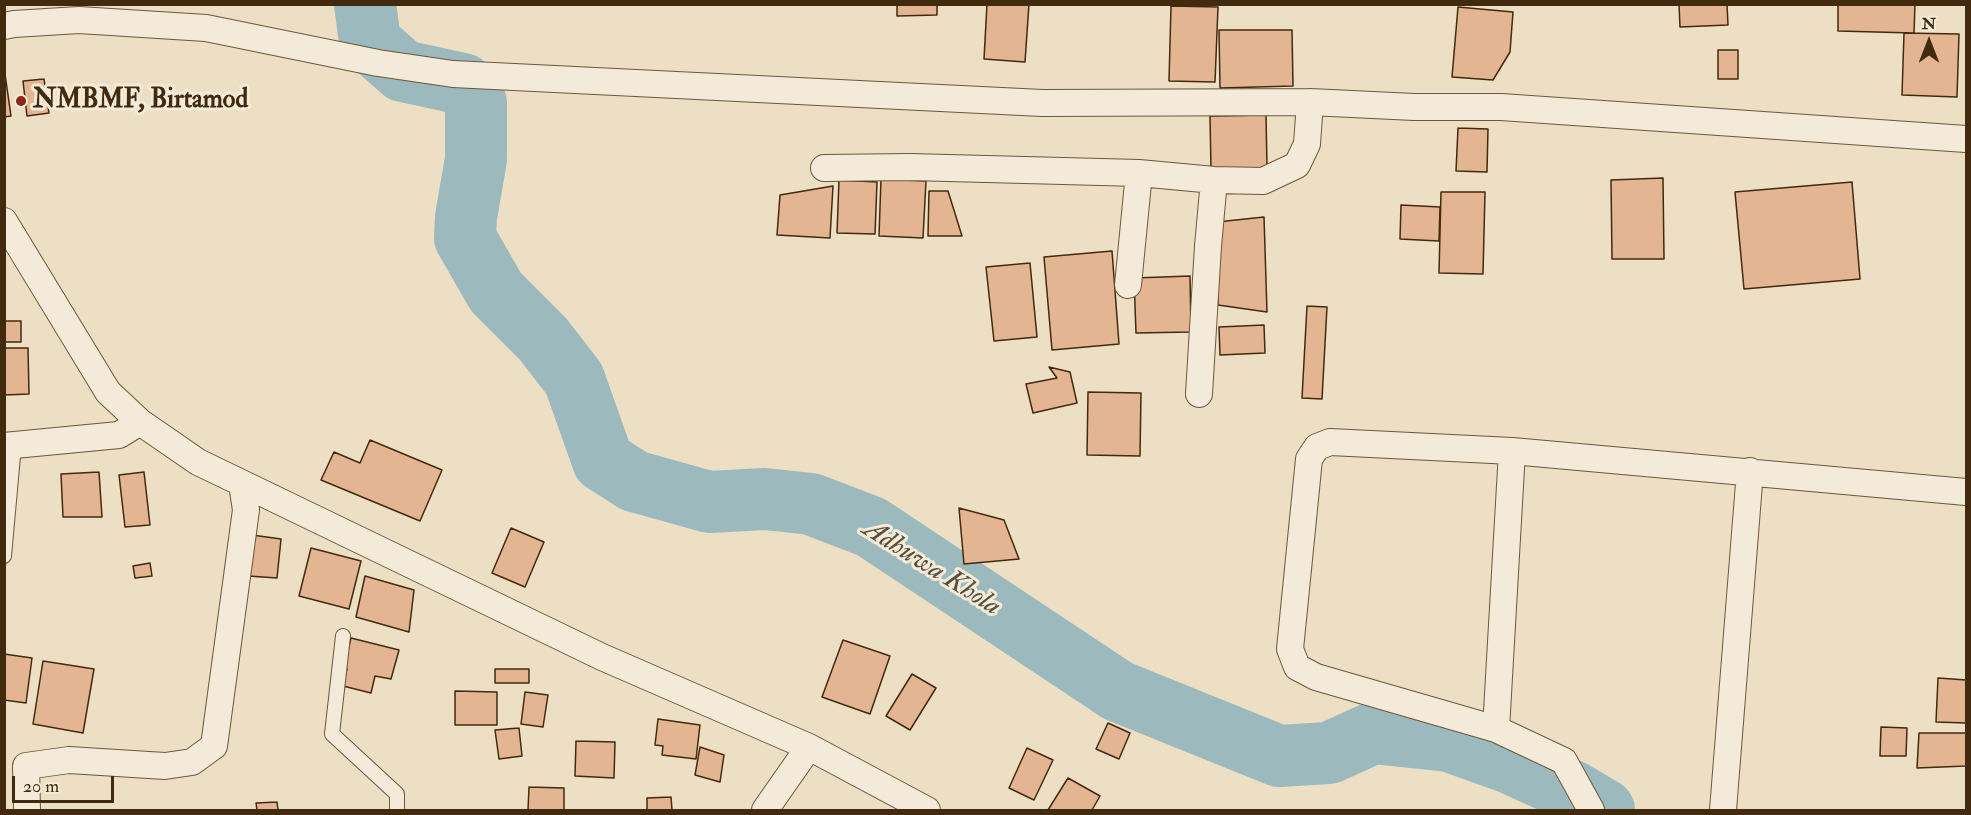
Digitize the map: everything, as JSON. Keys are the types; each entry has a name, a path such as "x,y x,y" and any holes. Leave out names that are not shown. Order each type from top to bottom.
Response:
{"street":[{"path":"4,27 14,24 79,20 206,28 378,63 453,74 1042,103 1310,102 1414,107 1501,107 1966,139"},
{"path":"824,168 910,167 1139,173 1214,180 1263,181 1297,165 1307,144 1310,102"},
{"path":"1128,285 1139,173"},
{"path":"1199,394 1214,180"},
{"path":"4,221 108,392 140,422 198,462 602,657 808,747 927,810"},
{"path":"9,446 119,435 140,422"},
{"path":"1591,810 1564,761 1496,729 1316,677 1297,667 1290,649 1309,459 1317,447 1330,442 1512,451 1966,492"},
{"path":"1496,729 1512,451"},
{"path":"1723,810 1750,471"},
{"path":"27,810 26,766 69,760 165,766 192,762 214,746 246,510 242,484"},
{"path":"765,810 808,747"}],"lane":[{"path":"4,556 9,446"},
{"path":"343,636 333,734 397,794 397,810"}],"building":[{"path":"897,4 937,4 937,15 897,16"},
{"path":"987,4 1029,4 1025,62 984,59"},
{"path":"1679,4 1727,4 1728,25 1680,27"},
{"path":"1838,4 1915,4 1914,33 1838,31"},
{"path":"1171,6 1218,7 1215,82 1169,81"},
{"path":"1458,7 1513,12 1510,52 1493,80 1452,77"},
{"path":"1219,30 1292,30 1293,86 1220,88"},
{"path":"1904,33 1959,34 1957,97 1902,95"},
{"path":"1718,50 1738,50 1738,79 1718,79"},
{"path":"4,67 11,116 4,117"},
{"path":"44,79 49,113 27,116 23,81"},
{"path":"1266,115 1267,168 1211,170 1210,116"},
{"path":"1458,128 1488,129 1487,172 1456,171"},
{"path":"1663,178 1664,259 1612,259 1611,180"},
{"path":"881,179 926,181 923,238 879,236"},
{"path":"839,180 877,182 875,234 837,233"},
{"path":"1852,182 1860,279 1744,289 1735,192"},
{"path":"833,186 830,238 777,235 780,195"},
{"path":"929,191 948,191 962,236 928,236"},
{"path":"1441,192 1485,192 1483,274 1439,273"},
{"path":"1401,205 1440,207 1439,241 1400,239"},
{"path":"1264,217 1267,312 1218,305 1217,222"},
{"path":"1112,251 1119,344 1052,350 1044,257"},
{"path":"1030,263 1037,337 994,341 986,267"},
{"path":"1190,276 1191,332 1136,333 1134,278"},
{"path":"1307,306 1327,307 1322,399 1302,398"},
{"path":"4,321 21,321 21,342 4,342"},
{"path":"1264,325 1265,353 1220,355 1219,327"},
{"path":"4,348 28,348 29,394 4,395"},
{"path":"1049,367 1070,372 1077,403 1033,413 1026,384 1057,378"},
{"path":"1088,392 1141,393 1140,456 1087,455"},
{"path":"370,440 442,470 420,521 321,480 334,452 360,463"},
{"path":"99,472 102,517 63,517 61,474"},
{"path":"144,472 150,525 125,527 119,475"},
{"path":"959,508 1004,520 1019,559 964,564"},
{"path":"511,528 544,542 525,587 492,573"},
{"path":"252,535 281,539 277,578 248,576"},
{"path":"311,548 361,561 349,609 299,596"},
{"path":"150,563 152,576 135,578 133,566"},
{"path":"365,576 414,590 409,632 356,617"},
{"path":"351,638 399,650 391,679 375,676 371,693 343,686 347,669 344,668"},
{"path":"843,640 890,656 870,714 822,697"},
{"path":"4,654 32,658 26,703 4,700"},
{"path":"43,661 94,669 83,733 33,724"},
{"path":"495,669 529,669 529,683 495,683"},
{"path":"912,674 936,688 910,730 886,716"},
{"path":"1938,678 1966,680 1966,723 1936,722"},
{"path":"455,691 497,692 497,725 455,725"},
{"path":"525,692 548,695 543,727 521,724"},
{"path":"658,719 700,725 696,759 662,755 663,746 655,745"},
{"path":"1108,723 1130,733 1119,759 1096,749"},
{"path":"1881,727 1907,728 1906,756 1880,756"},
{"path":"519,728 522,756 499,759 495,730"},
{"path":"1919,733 1966,733 1966,766 1917,768"},
{"path":"576,741 615,742 614,778 575,776"},
{"path":"700,747 724,755 720,782 695,775"},
{"path":"1027,748 1053,760 1034,800 1009,788"},
{"path":"1068,778 1100,796 1092,810 1048,810"},
{"path":"529,787 564,788 564,810 528,810"},
{"path":"671,797 672,810 647,810 647,798"},
{"path":"277,802 278,810 257,810 256,803"}],"waterway":[{"name":"Adhuwa Khola","path":"365,4 370,42 403,71 463,84 476,103 476,159 466,217 465,238 496,292 543,339 574,379 603,461 634,481 709,502 765,499 811,504 871,527 1118,691 1279,756 1329,753 1373,733 1449,741 1508,762 1572,791 1604,810"}],"place":[{"name":"NMBMF, Birtamod","path":"21,101"}]}
